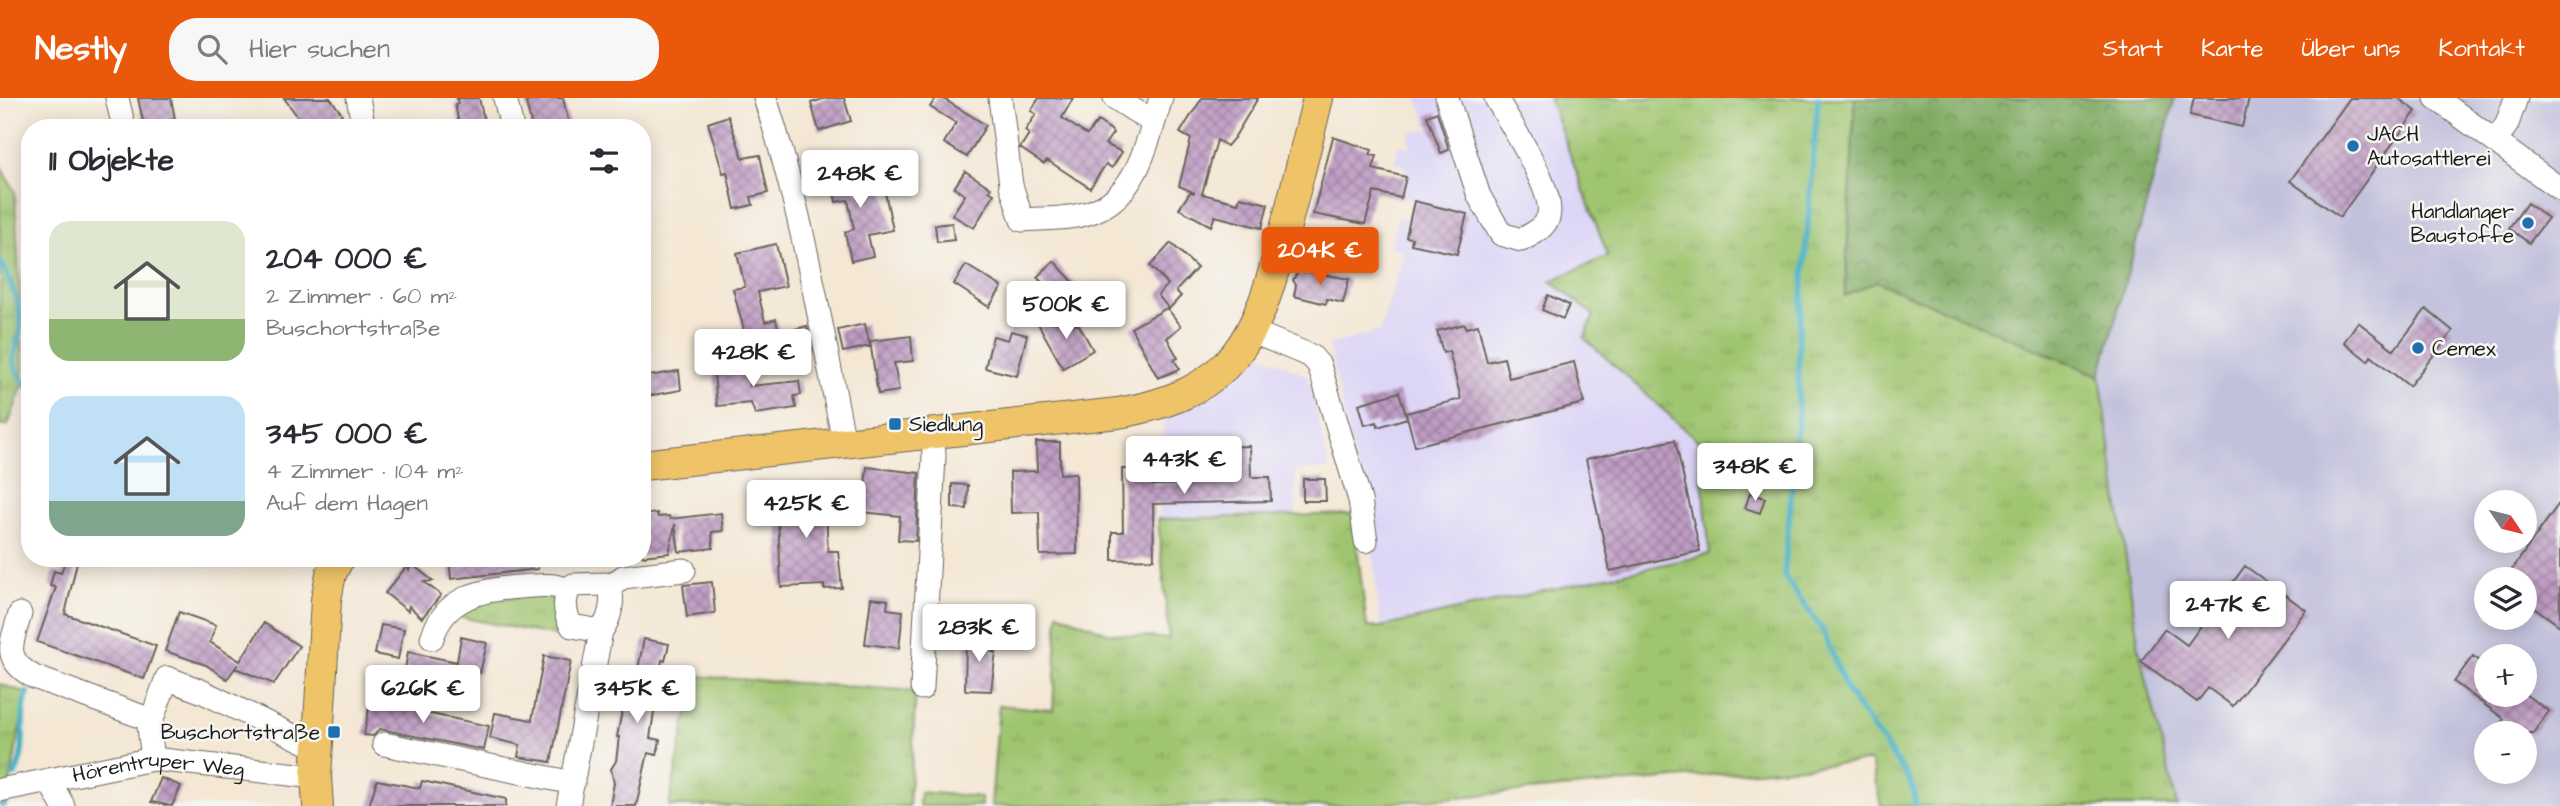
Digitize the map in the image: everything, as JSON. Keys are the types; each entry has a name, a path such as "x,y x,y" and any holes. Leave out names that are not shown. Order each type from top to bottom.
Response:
{"main road":[{"path":"651,464 1152,408 1197,388 1218,373 1238,353 1252,332 1271,285 1318,98"},
{"path":"317,777 326,600 335,567"}],"street":[{"path":"117,98 122,119"},
{"path":"358,98 362,119"},
{"path":"505,98 510,119"},
{"path":"765,98 783,152 813,282 844,442"},
{"path":"1000,98 1011,184 1023,220 1090,212 1112,201 1133,174 1161,98"},
{"path":"1115,98 1153,122"},
{"path":"1447,98 1479,196 1501,234 1521,240 1536,232 1548,219 1549,199 1496,98"},
{"path":"2436,98 2560,189"},
{"path":"2496,141 2507,124 2516,98"},
{"path":"1252,332 1311,356 1320,365 1360,500 1366,541"},
{"path":"922,688 933,432"},
{"path":"601,631 572,626 566,609 568,590 573,585 610,587 623,577 684,570"},
{"path":"432,639 437,623 445,612 463,598 482,590 555,585 568,590"},
{"path":"568,806 601,631 609,621 610,587"},
{"path":"20,614 12,643 12,659 18,668 34,677 151,720"},
{"path":"153,759 149,727 167,678 203,692 317,777"},
{"path":"384,744 573,783"},
{"name":"Hörentruper Weg","path":"0,790 153,759 317,777"},
{"path":"49,780 64,806"}],"shaded area":[{"path":"1417,98 1549,98 1608,256 1552,281 1594,315 1585,338 1698,441 1711,554 1381,627 1372,547 1329,345 1380,331 1404,251 1390,247 1398,217 1408,219 1412,201 1403,198 1408,177 1403,165 1394,163 1399,144 1410,147 1410,132 1430,130"},
{"path":"2175,98 2560,98 2560,806 2177,806 2139,649 2100,376"},
{"path":"1257,352 1308,376 1330,469 1295,471 1296,515 1158,519 1164,415 1212,396"}],"green space":[{"path":"1549,98 1855,98 1845,296 1876,281 2100,376 2139,649 2177,806 1881,806 1871,761 1389,803 1388,806 991,806 999,705 1053,710 1058,613 1108,633 1169,639 1158,519 1353,514 1367,627 1381,627 1710,554 1698,441 1584,338 1594,315 1551,281 1608,256"},
{"path":"1855,98 2175,98 2100,376 1876,281 1845,296"},
{"path":"0,165 15,192 21,319 21,390 8,425 0,426"},
{"path":"554,591 561,637 449,615 467,603"},
{"path":"694,676 916,691 909,806 669,806"},
{"path":"0,684 26,693 6,806 0,806"},
{"path":"920,792 981,797 981,806 919,806"}],"building":[{"path":"138,98 171,98 175,119 142,119"},
{"path":"284,98 330,98 342,114 335,119 299,119"},
{"path":"457,98 479,98 484,119 458,119 455,105 458,104"},
{"path":"563,98 568,119 530,119 526,102"},
{"path":"826,98 844,98 851,121 819,131 811,103"},
{"path":"936,98 942,98 986,125 967,157 944,143 956,123 930,107"},
{"path":"1039,98 1073,98 1062,118 1087,135 1098,121 1113,133 1105,144 1122,152 1112,168 1106,164 1090,188 1047,160 1044,164 1020,148 1029,134 1025,131 1036,114 1031,111"},
{"path":"1202,98 1258,98 1227,146 1217,140 1202,194 1238,203 1240,197 1268,204 1262,228 1215,216 1211,226 1179,209 1190,192 1195,193 1179,186 1191,139 1180,133"},
{"path":"2194,98 2249,98 2242,127 2190,115"},
{"name":"JACH Autosattlerei","path":"2350,98 2398,98 2416,111 2340,217 2290,181"},
{"path":"1437,112 1449,150 1441,153 1427,116"},
{"path":"728,116 743,158 760,155 768,193 751,197 753,205 735,209 727,172 723,173 708,123"},
{"path":"1333,137 1372,150 1370,155 1377,156 1373,169 1406,177 1401,198 1374,192 1365,224 1313,214"},
{"path":"851,160 857,194 884,188 893,230 868,235 873,256 851,261 845,232 854,229 848,200 836,202 829,165"},
{"path":"965,171 991,188 989,191 994,194 974,228 952,215 965,195 954,188"},
{"path":"1414,201 1467,214 1457,254 1411,244 1412,238 1406,237"},
{"name":"Handlanger Baustoffe","path":"2527,203 2548,218 2529,243 2509,228"},
{"path":"952,223 954,240 937,242 935,225"},
{"path":"1171,243 1197,268 1176,291 1181,296 1169,309 1158,295 1168,284 1150,266"},
{"path":"776,244 786,286 758,292 765,322 776,319 779,333 807,326 812,349 783,355 780,342 749,349 733,289 745,287 737,253"},
{"path":"1054,261 1078,287 1061,303 1037,277"},
{"path":"966,265 1002,287 989,307 954,284"},
{"path":"1299,270 1349,279 1343,303 1327,299 1326,304 1294,296 1296,285 1293,280"},
{"path":"1548,295 1569,305 1563,319 1542,310"},
{"path":"1167,308 1181,326 1167,338 1178,358 1174,360 1180,369 1158,378 1131,328"},
{"name":"Cemex","path":"2426,309 2453,331 2409,386 2371,356 2368,361 2344,342 2358,322 2394,350"},
{"path":"1036,320 1079,325 1093,350 1063,368"},
{"path":"865,324 870,346 843,352 838,330"},
{"path":"1465,324 1466,328 1478,325 1487,362 1504,358 1509,378 1574,362 1584,403 1415,446 1406,413 1461,399 1449,351 1443,353 1437,331"},
{"path":"1011,331 1027,335 1017,376 985,368 993,336 1008,340"},
{"path":"911,336 913,361 894,363 899,391 878,394 870,341"},
{"path":"749,351 750,386 799,381 801,395 794,396 796,408 755,414 751,403 717,406 714,373 733,371 731,353"},
{"path":"679,371 681,390 651,395 651,376"},
{"path":"1399,392 1407,418 1378,427 1377,422 1365,425 1359,404"},
{"path":"1675,440 1700,551 1610,571 1586,459"},
{"path":"1036,442 1060,442 1060,474 1076,473 1077,554 1040,555 1039,512 1011,513 1010,472 1037,471"},
{"path":"1250,446 1251,477 1270,477 1271,501 1153,504 1154,559 1112,560 1112,532 1123,532 1122,469 1152,469 1153,485 1190,484 1190,460 1210,460 1209,447"},
{"path":"867,467 919,473 916,541 898,540 900,516 862,512"},
{"path":"1303,479 1325,479 1326,501 1303,501"},
{"path":"952,484 968,485 967,509 952,508"},
{"path":"831,489 833,509 826,510 828,551 838,551 842,588 824,589 824,585 781,587 777,493"},
{"path":"1750,493 1765,498 1760,513 1745,508"},
{"path":"2560,502 2560,626 2537,610 2537,567 2514,567 2524,553 2538,553 2538,533"},
{"path":"657,513 658,517 669,516 670,519 721,513 723,531 712,532 713,548 679,552 675,524 669,553 651,555 651,514"},
{"path":"2245,566 2306,610 2233,706 2208,688 2197,702 2141,661 2165,629 2187,645"},
{"path":"63,567 76,567 65,614 156,646 144,679 37,642 56,587 50,586 54,571 61,573"},
{"path":"406,567 409,570 416,567 433,581 424,582 441,595 422,618 409,606 408,611 385,593"},
{"path":"450,567 538,567 538,569 451,579"},
{"path":"712,582 715,613 687,617 683,585"},
{"path":"871,598 888,600 887,609 903,611 899,648 865,644"},
{"path":"179,612 216,625 210,642 240,661 264,623 299,646 274,684 235,668 227,679 206,665 165,651"},
{"path":"381,625 404,629 398,659 375,654"},
{"path":"461,637 487,643 480,673 475,672 473,683 405,669 408,652 457,662"},
{"path":"966,638 993,639 992,652 996,652 991,691 965,690"},
{"path":"644,639 669,644 665,661 662,660 650,738 660,740 657,755 648,753 636,806 610,806 614,783 611,769 616,761 617,737 626,690 631,667 638,669"},
{"path":"544,656 571,661 551,762 518,757 520,745 490,738 495,713 532,720"},
{"path":"2473,656 2474,657 2474,697 2454,682"},
{"path":"371,697 398,702 397,707 489,726 484,750 380,729 373,736 364,735"},
{"path":"2537,703 2549,711 2537,728 2537,721 2502,721 2504,719 2488,707 2537,707"},
{"path":"161,778 181,786 172,806 151,802"},
{"path":"377,780 420,788 422,781 506,799 506,806 369,806"}],"waterway":[{"path":"1818,98 1799,335 1798,417 1784,576 1822,629 1847,691 1909,779 1914,791 1915,806"},
{"path":"0,261 14,292 21,317"},
{"path":"21,317 21,323"},
{"path":"21,323 14,357 16,370 21,378"},
{"path":"14,775 23,744 23,713 28,692"}],"place":[{"name":"JACH Autosattlerei","path":"2353,146"},
{"name":"Handlanger Baustoffe","path":"2528,223"},
{"name":"Cemex","path":"2418,348"},
{"name":"Siedlung","path":"895,424"},
{"name":"Buschortstraße","path":"334,732"}]}
